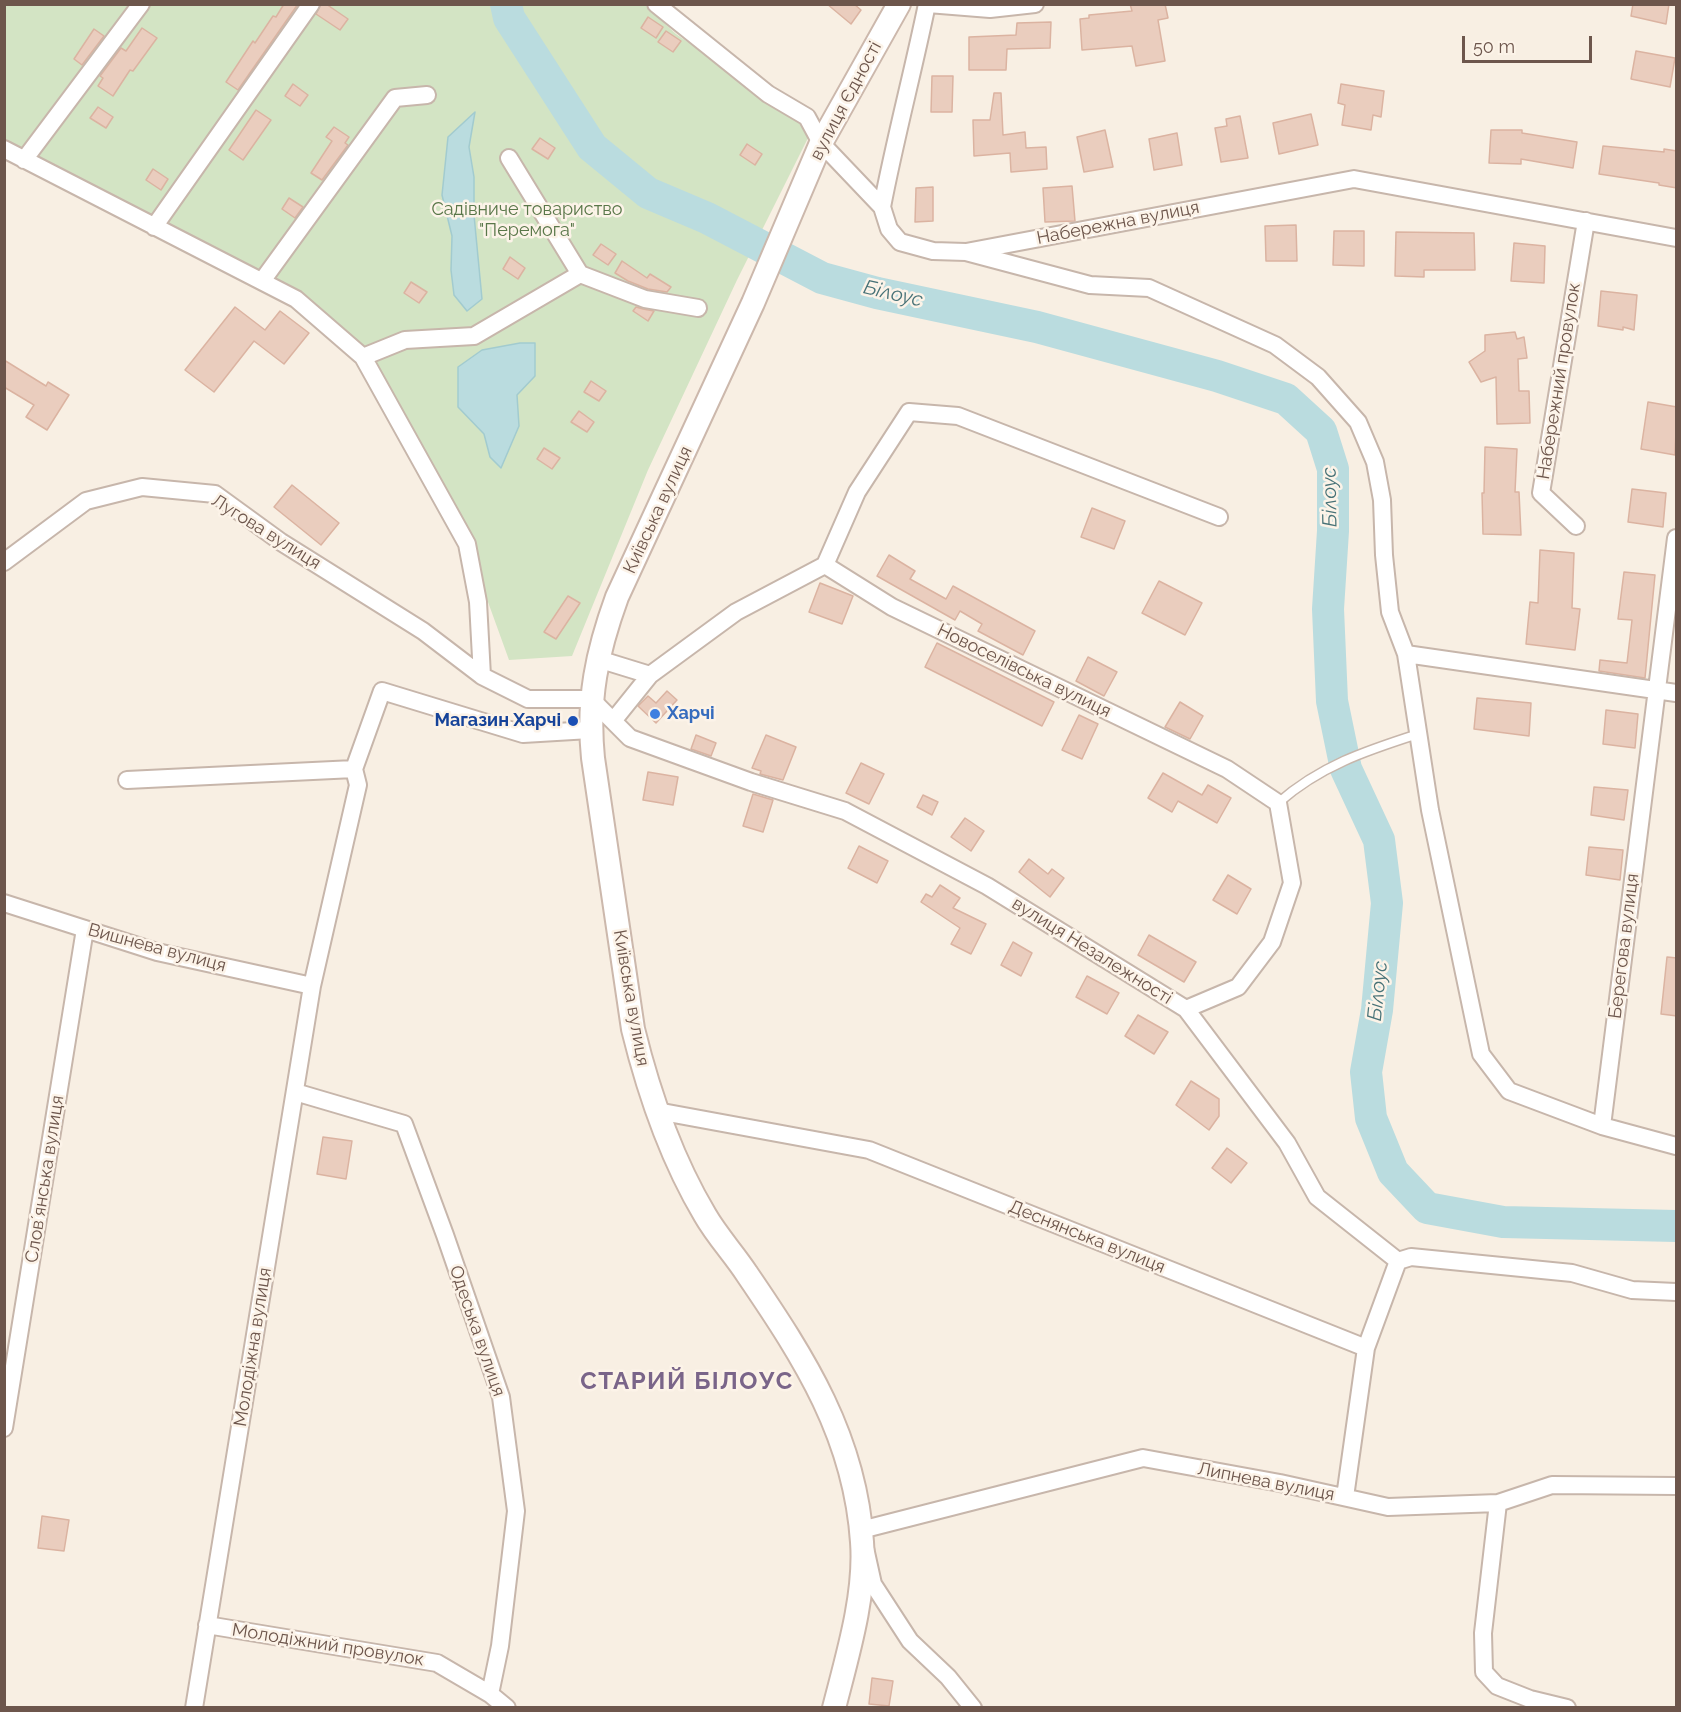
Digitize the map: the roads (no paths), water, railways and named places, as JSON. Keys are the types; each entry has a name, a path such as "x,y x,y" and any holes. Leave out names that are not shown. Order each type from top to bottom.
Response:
{"main road":[{"name":"вулиця Єдності","path":"753,303 821,143 898,4"},
{"name":"Київська вулиця","path":"753,303 617,597 605,630 598,659 591,699 590,730 633,1029 643,1071 686,1181 706,1218 747,1273 791,1341 830,1412 849,1467 858,1503 862,1545 854,1630 834,1707"}],"street":[{"path":"24,160 141,4"},
{"path":"154,226 311,4"},
{"name":"Набережна вулиця","path":"656,4 768,94 807,117 821,143 882,207 890,229 900,243 933,251 966,252 1354,179 1677,238"},
{"path":"882,207 927,4 990,9 1035,4"},
{"path":"262,281 395,98 427,95"},
{"path":"4,149 296,298 363,357 467,544 478,602 482,676"},
{"path":"509,158 580,273 645,299 698,308"},
{"name":"Набережний провулок","path":"1576,526 1541,493 1586,221"},
{"path":"966,252 1090,285 1149,288 1275,345 1318,378 1358,422 1375,462 1383,500 1384,555 1390,612 1406,654 1430,810 1481,1054 1509,1091 1602,1126 1677,1146"},
{"path":"363,357 405,340 474,336 580,273"},
{"path":"613,721 650,675 736,612 825,565 858,492 909,412 958,416 1219,518"},
{"name":"Лугова вулиця","path":"4,562 86,501 142,487 214,494 281,542 423,631 482,676 528,699 591,699"},
{"name":"Берегова вулиця","path":"1602,1126 1677,538"},
{"name":"Новоселівська вулиця","path":"825,565 892,607 1227,769 1278,803"},
{"path":"1406,654 1677,693"},
{"path":"598,659 650,675"},
{"path":"127,780 354,770 382,691 523,734 590,730"},
{"name":"вулиця Незалежності","path":"591,699 630,738 751,782 845,811 987,886 1186,1009 1287,1143 1317,1197 1398,1262"},
{"name":"Молодіжна вулиця","path":"194,1707 312,986 358,785 354,770"},
{"path":"1186,1009 1238,987 1272,942 1292,883 1278,803"},
{"name":"Вишнева вулиця","path":"4,903 157,952 312,986"},
{"name":"Словʼянська вулиця","path":"4,1428 85,929"},
{"name":"Одеська вулиця","path":"295,1092 404,1124 501,1397 516,1511 500,1646 490,1694"},
{"name":"Деснянська вулиця","path":"657,1111 869,1150 1366,1348"},
{"path":"1345,1497 1366,1348 1398,1262 1411,1257 1572,1273 1632,1290 1677,1292"},
{"name":"Липнева вулиця","path":"861,1530 1143,1458 1280,1483 1388,1507 1498,1503 1552,1485 1677,1486"},
{"path":"1498,1503 1484,1633 1484,1672 1497,1686 1528,1703 1567,1707"},
{"path":"861,1530 873,1584 910,1641 948,1677 973,1707"},
{"name":"Молодіжний провулок","path":"207,1625 437,1663 490,1694 507,1707"}],"lane":[{"path":"1278,803 1297,786 1330,766 1418,734"}],"water":[{"path":"475,112 469,147 474,177 474,215 482,299 467,311 454,295 451,270 452,236 442,195 448,137"},
{"path":"520,343 535,343 535,376 517,395 519,426 501,468 490,457 484,434 458,407 458,367 482,350"}],"waterway":[{"name":"Білоус","path":"506,4 509,18 592,147 648,193 707,218 822,278 877,293 1037,327 1217,376 1286,399 1321,431 1333,469 1333,531 1328,609 1332,701 1346,769 1379,840 1387,903 1377,1010 1366,1072 1371,1118 1393,1172 1427,1208 1503,1222 1676,1226"}],"place":[{"name":"Харчі","path":"655,714"},
{"name":"Магазин Харчі","path":"573,721"}],"district":[{"name":"СТАРИЙ БІЛОУС","path":"687,1382"}],"park label":[{"name":"Садівниче товариство \"Перемога\"","path":"527,220"}]}
